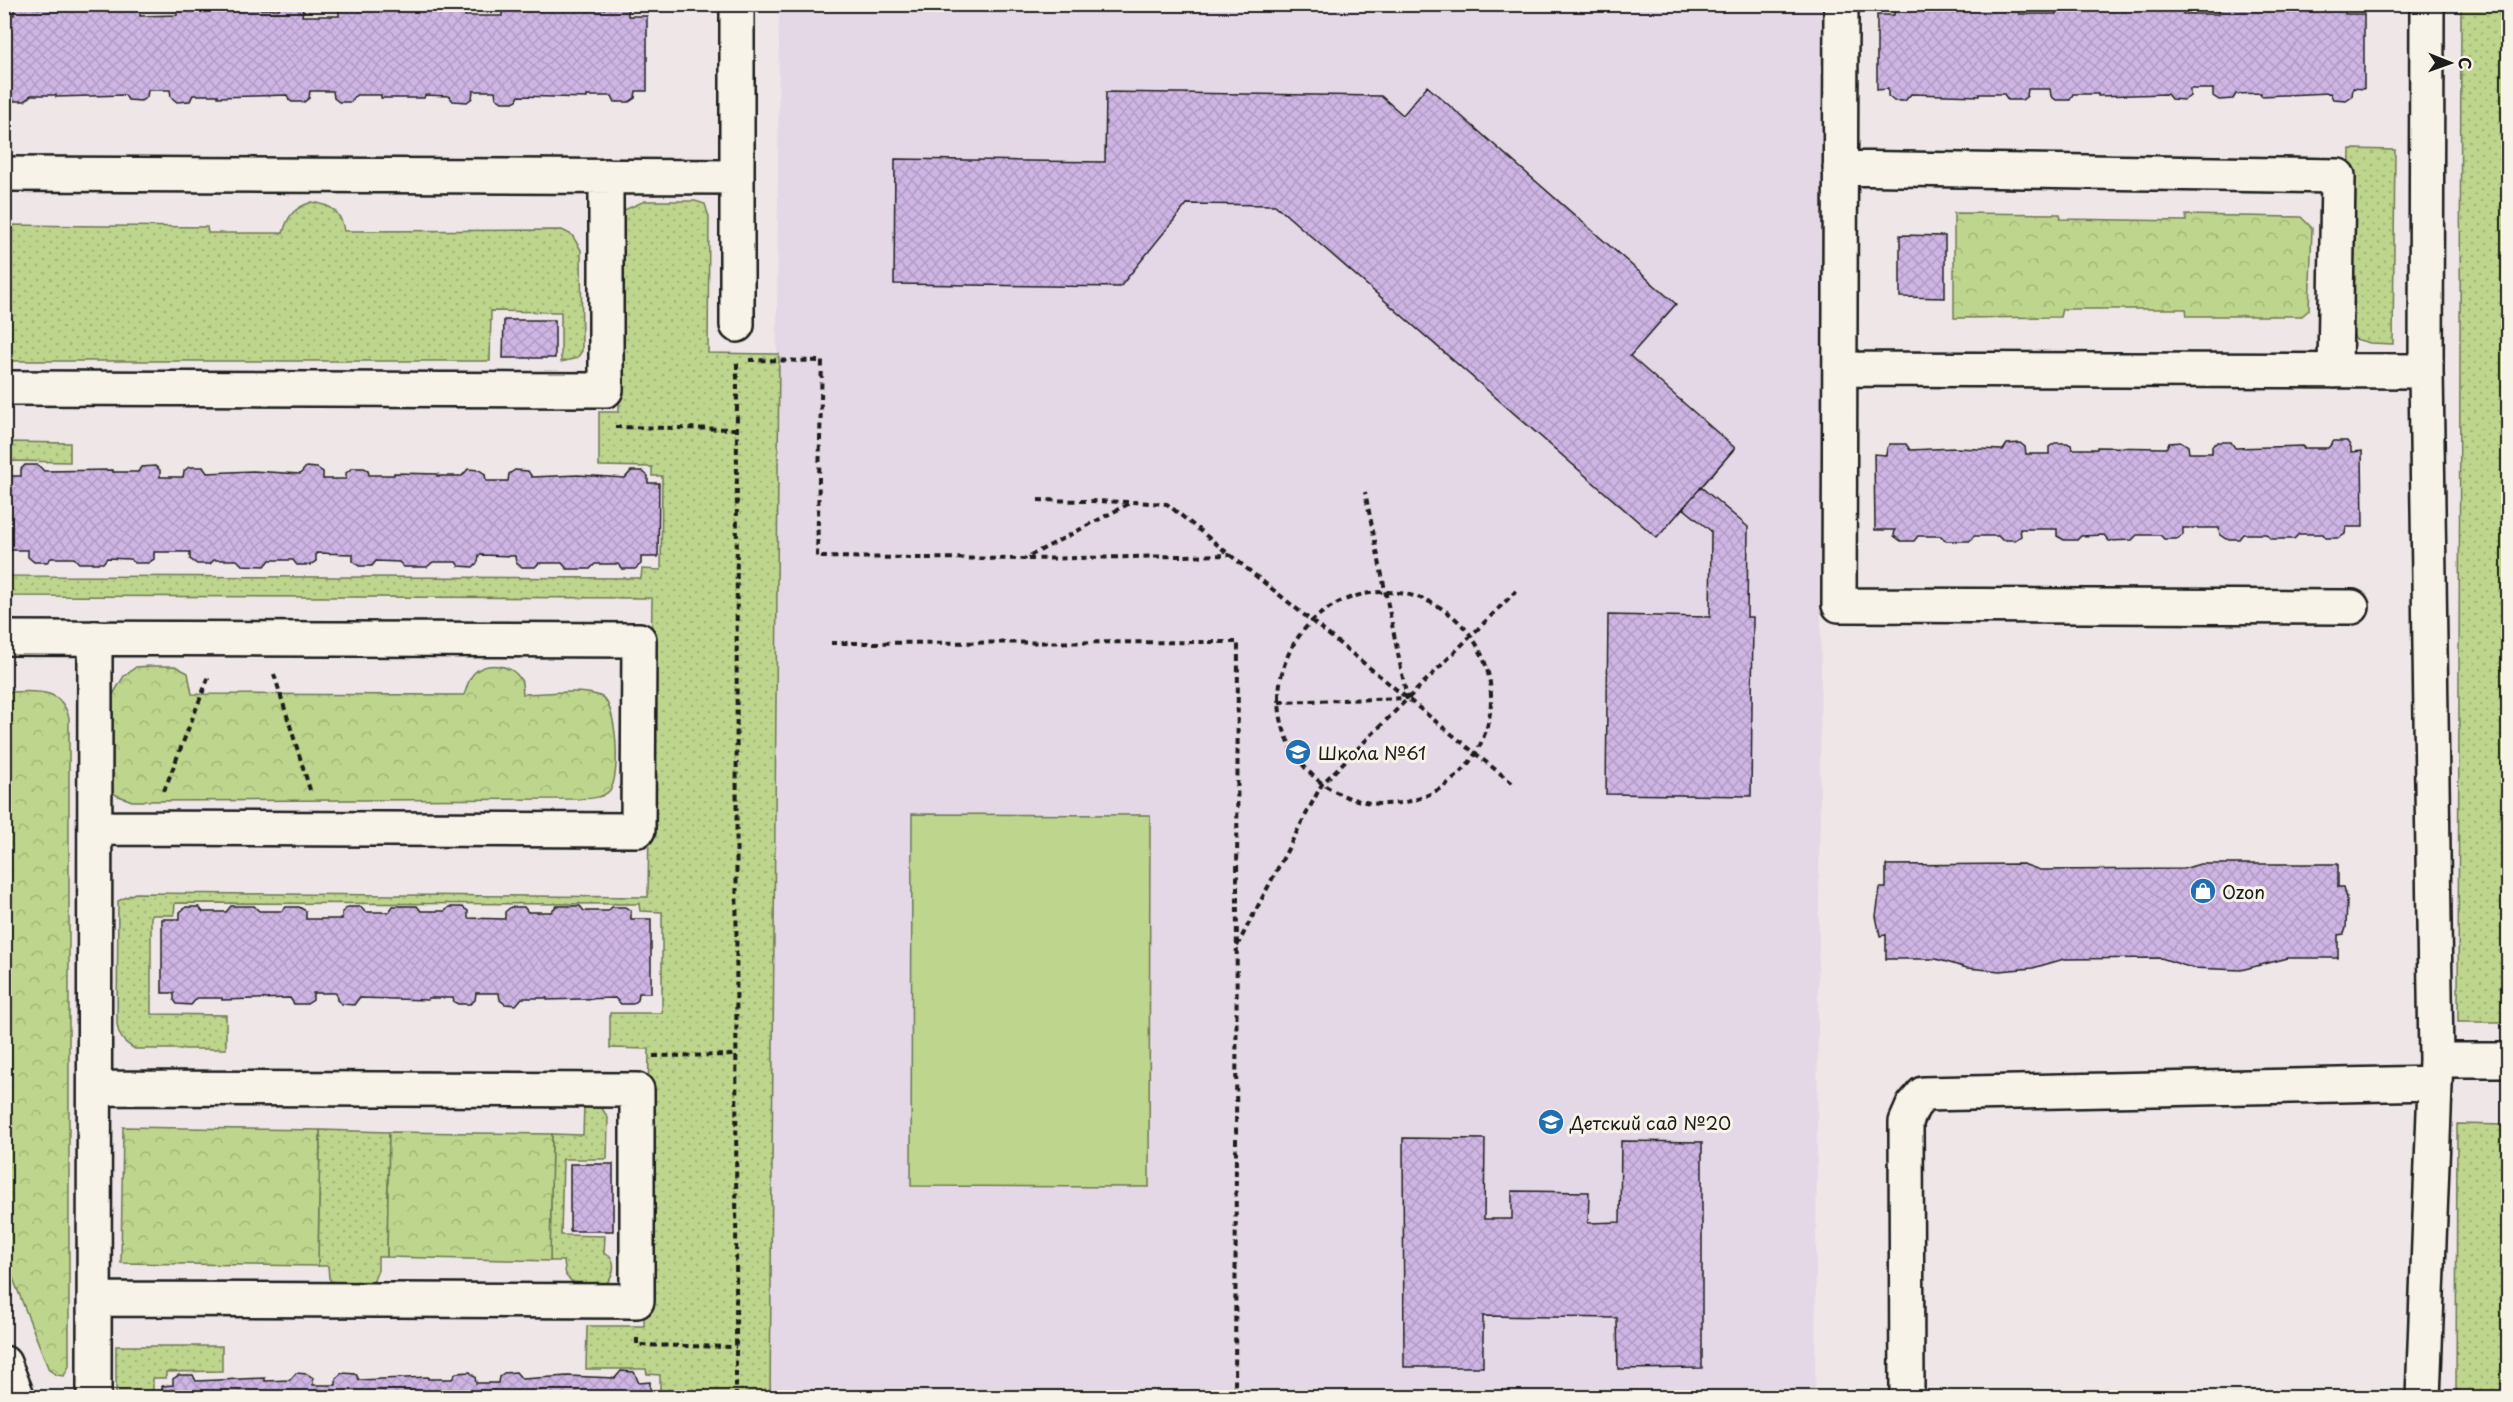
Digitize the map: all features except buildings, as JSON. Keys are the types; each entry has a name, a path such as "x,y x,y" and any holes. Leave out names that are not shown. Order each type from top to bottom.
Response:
{"street":[{"path":"737,4 737,325"},
{"path":"1841,4 1839,605 2352,607"},
{"path":"2423,1398 2435,1071 2426,371 2427,4"},
{"path":"1840,168 2338,176 2335,371"},
{"path":"4,174 737,177"},
{"path":"4,388 606,390 606,176"},
{"path":"1840,369 2426,371"},
{"path":"4,638 639,640 638,830 95,828"},
{"path":"94,1398 95,638"},
{"path":"1907,1398 1906,1122 1913,1106 1923,1094 2435,1071 2508,1060"},
{"path":"94,1299 637,1301 637,1090 95,1088"},
{"path":"4,1363 18,1398"}],"path":[{"path":"736,1398 737,360 822,361 817,556 1024,559 1231,555"},
{"path":"606,390 606,427 737,429"},
{"path":"1365,492 1407,698"},
{"path":"1038,500 1167,504 1512,783"},
{"path":"1024,559 1132,502"},
{"path":"1237,947 1322,784 1516,591"},
{"path":"1371,592 1386,593 1408,596 1438,606 1471,634 1486,668 1491,698 1487,729 1477,754 1466,768 1438,790 1396,802 1377,803 1341,796 1322,784 1300,763 1289,745 1282,726 1279,702 1284,666 1297,639 1312,621 1330,607 1354,596 1371,592"},
{"path":"149,828 224,639"},
{"path":"263,639 323,829"},
{"path":"831,643 1238,642 1235,1398"},
{"path":"1279,702 1407,698"},
{"path":"637,1090 637,1056 736,1055"},
{"path":"637,1301 637,1345 736,1347"}],"shaded area":[{"name":"Школа №61","path":"779,5 1823,5 1815,1397 770,1398"}],"green space":[{"path":"2461,5 2508,5 2508,1022 2458,1022"},
{"path":"2350,149 2395,150 2393,344 2370,343 2355,339 2347,317"},
{"path":"645,201 695,201 705,204 709,217 708,353 779,354 770,1397 660,1397 660,1375 647,1374 646,1369 586,1369 587,1326 644,1326 649,1049 610,1048 610,1013 662,1013 662,912 640,911 639,904 175,903 174,915 151,915 151,1014 226,1015 226,1049 135,1049 122,1039 117,1024 118,901 135,893 648,897 652,598 5,596 5,568 9,568 9,576 641,578 642,569 661,570 662,476 652,476 652,467 599,466 599,412 619,412 621,218 624,210"},
{"path":"312,202 334,210 343,224 344,231 562,230 572,235 581,250 582,351 577,358 561,362 561,312 491,311 490,361 5,361 5,225 207,227 208,233 283,233 293,213"},
{"path":"1954,213 2060,214 2061,219 2186,221 2186,215 2301,217 2312,228 2309,310 2302,316 2187,316 2186,309 2062,309 2060,317 1954,318"},
{"path":"5,442 70,443 70,462 11,461 11,470 5,470"},
{"path":"175,666 188,673 192,694 464,695 474,673 486,667 499,666 512,670 517,675 522,683 523,694 575,692 602,697 607,703 614,726 616,771 607,793 596,798 580,799 132,801 116,795 105,783 109,701 124,676 136,667"},
{"path":"5,692 35,692 52,695 65,707 69,718 69,1366 64,1376 49,1370 5,1258"},
{"path":"912,814 1150,815 1149,1187 911,1186"},
{"path":"584,1105 601,1107 608,1118 607,1159 563,1159 561,1235 605,1236 604,1254 609,1255 612,1259 613,1267 604,1286 579,1288 566,1276 564,1261 550,1261 552,1134 583,1135"},
{"path":"2457,1124 2508,1125 2508,1397 2456,1397"},
{"path":"123,1127 320,1130 318,1266 121,1263"},
{"path":"320,1130 389,1132 387,1257 378,1257 378,1270 372,1285 333,1284 329,1278 328,1266 318,1266"},
{"path":"389,1132 552,1134 550,1261 387,1257"},
{"path":"116,1346 222,1346 222,1371 166,1372 166,1378 153,1378 153,1397 116,1397"}],"place":[{"name":"Школа №61","path":"1298,752"},
{"name":"Ozon","path":"2203,891"},
{"name":"Детский сад №20","path":"1551,1122"}]}
